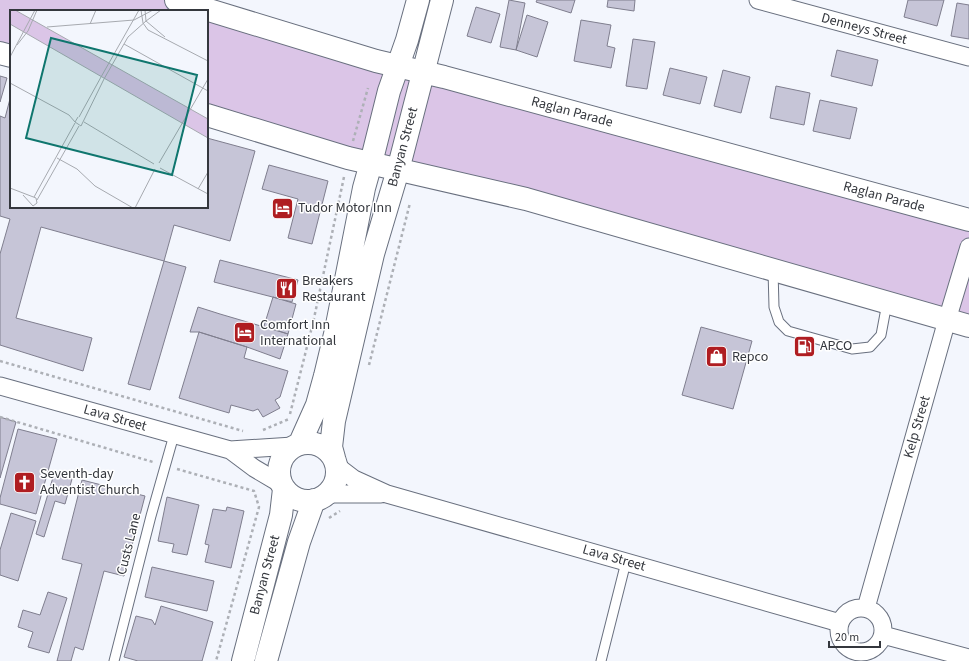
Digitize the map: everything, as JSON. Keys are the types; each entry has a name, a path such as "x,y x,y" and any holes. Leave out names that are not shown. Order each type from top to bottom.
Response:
{"main road":[{"name":"Raglan Parade","path":"176,0 376,61 444,77 969,220"},
{"name":"Banyan Street","path":"297,445 317,405 325,376 336,330 364,188 389,91 407,40 418,0"},
{"name":"Banyan Street","path":"336,462 331,447 334,421 372,254 408,172 422,72 442,0"},
{"path":"0,53 10,56"},
{"path":"208,116 348,158 526,199 969,326"},
{"path":"308,442 323,446 330,452 336,462 336,481 332,488 320,497 306,501 297,499 290,495 283,486 279,477 280,463 283,456 297,445 308,442"},
{"name":"Banyan Street","path":"243,661 281,515 283,486"},
{"name":"Banyan Street","path":"266,661 299,542 320,497"}],"street":[{"name":"Denneys Street","path":"758,0 969,57"},
{"name":"Kelp Street","path":"866,608 969,247"},
{"name":"Lava Street","path":"0,386 230,450 297,445"},
{"name":"Lava Street","path":"230,450 254,468 283,486"},
{"name":"Lava Street","path":"336,462 354,479 387,494 840,623"},
{"name":"Lava Street","path":"320,497 352,494 387,494"},
{"path":"866,608 878,614 883,624 883,634 880,642 875,647 853,656 840,635 840,623 847,613 854,609 866,608"},
{"path":"883,634 969,658"}],"lane":[{"path":"773,270 774,307 779,322 788,331 852,349 870,347 881,335 887,303"},
{"name":"Custs Lane","path":"114,661 151,516 174,435"},
{"path":"601,661 626,562"}],"path":[{"path":"258,432 289,419 313,323 348,158 376,61"},
{"path":"368,368 408,172"},
{"path":"0,361 246,432"},
{"path":"0,417 254,491 259,507 216,661"},
{"path":"327,519 347,508 352,494"}],"shaded area":[{"path":"0,0 175,0 969,220 969,326 208,115 208,10 10,10 10,56 0,53"}],"building":[{"path":"509,0 525,3 516,50 500,47"},
{"path":"537,0 575,0 571,13 536,2"},
{"path":"608,0 635,0 634,11 607,7"},
{"path":"908,0 944,0 937,26 904,17"},
{"path":"957,3 969,5 969,39 951,36"},
{"path":"476,7 500,14 491,43 467,36"},
{"path":"527,15 548,22 537,57 516,50"},
{"path":"581,20 611,25 607,46 615,48 611,68 574,61"},
{"path":"633,39 655,42 647,89 626,86"},
{"path":"837,50 878,60 872,86 831,76"},
{"path":"670,68 707,77 700,104 663,95"},
{"path":"723,70 750,77 741,113 714,106"},
{"path":"0,76 7,78 0,102"},
{"path":"776,86 810,93 804,125 770,118"},
{"path":"10,99 10,208 208,208 208,138 255,151 230,241 174,225 164,261 41,227 16,318 92,338 83,371 0,345 0,254 10,219 0,216 0,116 5,118"},
{"path":"820,100 857,108 850,139 813,131"},
{"path":"269,165 328,181 312,244 288,238 298,199 262,189"},
{"path":"220,260 298,280 292,302 214,282"},
{"path":"164,261 186,267 150,390 128,384"},
{"path":"273,297 296,304 288,334 264,326"},
{"name":"Comfort Inn International","path":"198,307 288,334 280,359 199,332 190,332"},
{"path":"701,327 752,341 733,409 682,395"},
{"path":"199,332 247,347 244,358 288,371 280,397 275,400 280,408 263,417 258,409 253,411 231,405 229,413 179,398"},
{"path":"0,417 16,422 0,478"},
{"name":"Seventh-day Adventist Church","path":"18,429 57,439 36,514 0,504 0,498"},
{"path":"54,474 72,479 65,504 55,501 44,537 36,534"},
{"path":"82,480 145,496 124,576 104,571 83,650 75,647 71,661 57,661 82,564 62,559"},
{"path":"167,497 199,505 187,555 172,552 174,544 158,541"},
{"path":"227,507 244,511 231,568 205,562 209,545 205,544 213,509 226,511"},
{"path":"11,513 36,521 18,581 0,575 0,550"},
{"path":"152,567 214,581 207,611 145,597"},
{"path":"48,592 67,598 49,653 28,647 33,632 18,627 23,610 40,615"},
{"path":"161,606 213,622 202,661 138,661 124,657 136,616 152,620 155,625"}],"place":[{"name":"Tudor Motor Inn","path":"283,208"},
{"name":"Breakers Restaurant","path":"287,289"},
{"name":"Comfort Inn International","path":"244,333"},
{"name":"APCO","path":"804,346"},
{"name":"Repco","path":"717,357"},
{"name":"Seventh-day Adventist Church","path":"25,482"}]}
